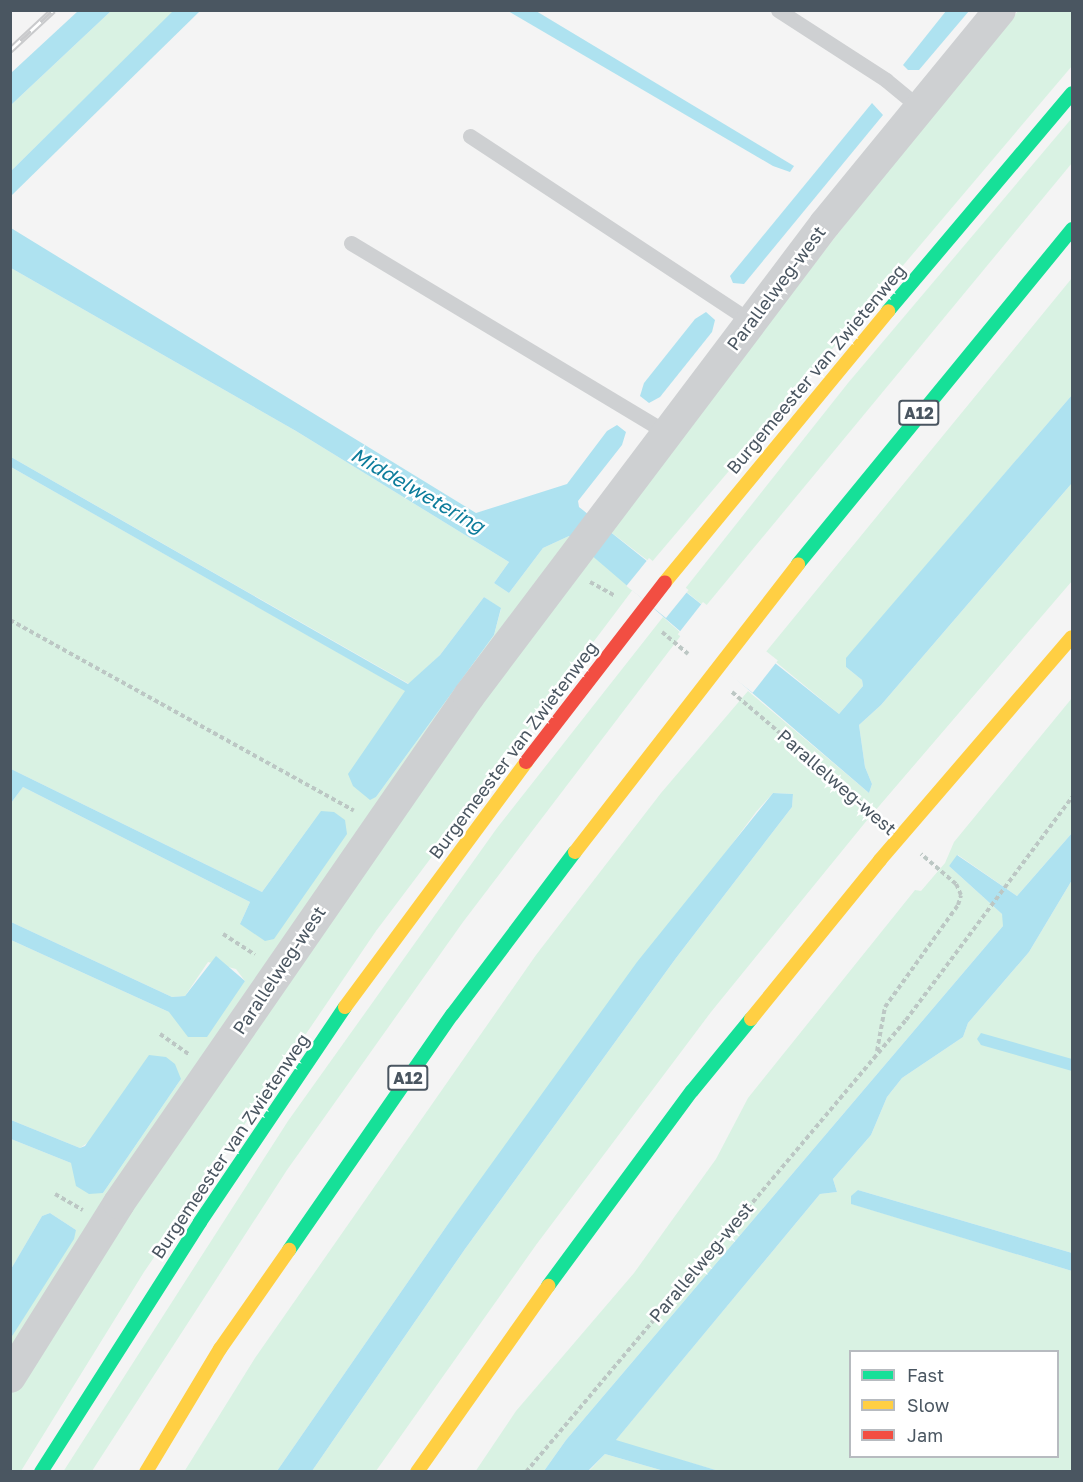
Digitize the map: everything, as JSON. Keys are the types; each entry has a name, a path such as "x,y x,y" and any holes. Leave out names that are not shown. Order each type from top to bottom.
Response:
{"main road":[{"name":"Burgemeester van Zwietenweg","path":"41,1472 200,1222 334,1023 624,632 1072,93"},
{"name":"A12","path":"146,1472 220,1349 452,1015 690,698 1072,230"},
{"path":"417,1472 566,1260 692,1091 931,799 1072,637"}],"street":[{"name":"Parallelweg-west","path":"10,1377 119,1203 378,825 566,564 751,321 1000,10"}],"lane":[{"path":"778,10 886,80 920,108"},
{"path":"470,136 751,321"},
{"path":"351,243 667,433"}],"path":[{"path":"566,564 591,583 624,603"},
{"path":"10,620 378,825"},
{"path":"652,625 698,663"},
{"name":"Parallelweg-west","path":"724,686 885,823"},
{"name":"Parallelweg-west","path":"526,1472 877,1052 1010,883 1072,797"},
{"name":"Parallelweg-west","path":"877,1052 885,1007 958,905 961,894 956,884 912,846"},
{"path":"223,934 280,970"}],"green space":[{"path":"111,11 174,11 11,171 11,105"},
{"path":"1018,11 1072,11 1072,66 651,563 608,530 905,147"},
{"path":"1072,118 1072,163 705,607 684,590 848,383"},
{"path":"11,268 296,431 509,562 494,583 509,593 543,548 569,536 634,588 376,931 144,1272 21,1471 11,1471 11,1338 76,1230 50,1213 42,1216 11,1269 11,1139 71,1163 103,1193 181,1079 80,1148 11,1120 11,940 169,1012 245,981 236,969 208,962 185,996 172,997 11,922 11,803 23,787 250,902 240,924 321,811 262,892 11,769 11,467 406,691 370,799 376,797 494,635 501,609 484,597 440,655 409,684 11,457"},
{"path":"1072,278 1072,395 847,658 846,667 862,680 863,686 839,714 765,653"},
{"path":"1072,483 1072,581 868,819 711,1012 536,1245 376,1471 312,1471 465,1249 676,958 792,807 793,794 773,793 756,812 448,1224 277,1471 184,1472 255,1358 536,955 661,793 748,691 869,793 872,784 865,767 859,725 881,705"},
{"path":"663,617 682,634 463,922 287,1170 92,1471 63,1472 288,1121 497,828"},
{"path":"1072,698 1072,833 1017,896 958,855 949,866 1002,914 1005,921 1003,926 566,1440 544,1471 475,1472 516,1411 634,1273 716,1159 748,1098 915,890 921,891 945,863 954,842"},
{"path":"1072,880 1072,1253 858,1190 852,1204 1072,1271 1072,1471 719,1471 615,1441 820,1194 837,1192 833,1179 871,1135 887,1097 902,1078 963,1037 968,1023 1029,952"},
{"path":"605,1454 664,1471 588,1472"}],"water":[{"path":"174,10 200,11 11,196 11,171"},
{"path":"78,11 111,11 11,105 11,73"},
{"path":"508,11 536,11 794,166 790,172 773,166"},
{"path":"946,11 969,11 919,70 908,70 903,65"},
{"path":"872,103 883,115 744,284 733,283 730,276"},
{"name":"Middelwetering","path":"11,228 476,513 567,484 607,431 617,425 626,432 622,445 578,501 579,507 839,714 863,686 862,680 846,667 846,658 1072,395 1072,483 881,705 859,725 865,767 872,784 869,793 569,536 543,548 509,593 494,583 509,562 296,431 11,268"},
{"path":"706,312 715,320 712,332 660,397 649,403 640,396 644,383 695,319"},
{"path":"11,457 408,684 440,655 484,597 501,608 494,635 376,797 370,800 353,786 348,774 405,691 11,467"},
{"path":"11,769 262,892 321,811 334,812 345,820 347,834 274,939 265,941 240,924 250,902 23,787 11,803"},
{"path":"773,793 793,794 792,807 676,958 465,1249 312,1471 277,1471 448,1224 637,962"},
{"path":"1072,833 1072,880 1029,952 968,1023 963,1037 902,1078 887,1097 871,1135 833,1179 837,1192 820,1194 616,1440 719,1471 664,1471 605,1454 588,1471 544,1471 566,1440 1003,926 1002,914 949,866 957,855 1017,896"},
{"path":"11,922 172,997 185,996 216,956 245,981 207,1037 188,1037 169,1012 11,940"},
{"path":"981,1033 1072,1059 1072,1071 981,1045 977,1039"},
{"path":"149,1055 166,1057 175,1064 181,1079 103,1193 89,1194 76,1186 71,1163 11,1139 11,1120 80,1148 85,1146"},
{"path":"858,1190 1072,1253 1072,1271 851,1204 851,1196"},
{"path":"50,1213 76,1230 74,1239 11,1338 11,1269 42,1216"}],"pier":[{"path":"649,558 689,590 666,618 626,586"},
{"path":"703,602 778,660 753,693 678,634"}],"railway":[{"path":"10,50 53,10"}],"traffic: fast":[{"path":"888,311 1072,93"},
{"path":"798,564 1072,229"},
{"path":"289,1250 452,1015 575,852"},
{"path":"41,1472 200,1222 345,1007"},
{"path":"548,1286 692,1091 751,1019"}],"traffic: slow":[{"path":"665,582 888,311"},
{"path":"575,852 798,564"},
{"path":"751,1019 880,860 1072,637"},
{"path":"345,1007 526,762"},
{"path":"146,1472 220,1349 289,1250"},
{"path":"417,1472 548,1286"}],"traffic: jam":[{"path":"526,762 665,582"}]}
